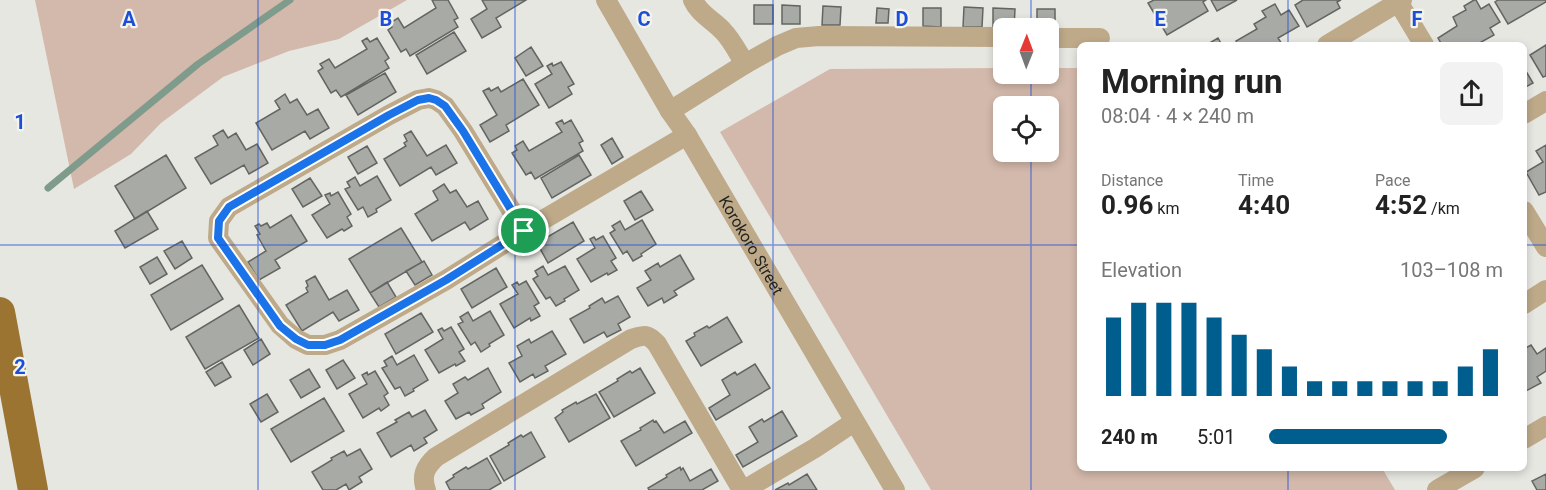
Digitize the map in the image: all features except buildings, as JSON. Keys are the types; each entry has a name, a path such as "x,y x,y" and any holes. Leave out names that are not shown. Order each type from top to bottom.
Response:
{"main road":[{"path":"0,312 33,490"}],"street":[{"name":"Korokoro Street","path":"606,0 895,490"},
{"path":"693,0 696,7 723,30 745,64"},
{"path":"1332,42 1399,1 1422,42"},
{"path":"670,111 745,64 796,38 819,36 993,37"},
{"path":"1059,38 1100,38"},
{"path":"524,231 463,131 445,106 429,98 418,100 389,115 229,207 219,221 218,238 280,326 308,345 325,345 340,340 437,286 524,231 687,135"},
{"path":"1527,112 1546,101"},
{"path":"1527,216 1546,248"},
{"path":"1527,302 1546,290"},
{"path":"426,490 423,476 426,466 436,457 631,339 643,336 650,337 657,344 743,490 854,422"},
{"path":"1527,437 1546,426"},
{"path":"1437,490 1470,471"}],"shaded area":[{"path":"35,0 407,0 339,39 289,51 223,77 161,123 131,154 74,189"},
{"path":"993,68 993,84 1059,84 1059,68 1077,68 1077,471 1384,471 1395,490 931,490 720,132 830,69"}],"waterway":[{"path":"48,188 198,64 290,0"}],"route":[{"path":"429,98 445,106 463,131 524,231 446,280 340,340 325,345 308,345 280,326 218,238 219,221 229,207 389,115 418,100 429,98"}]}
